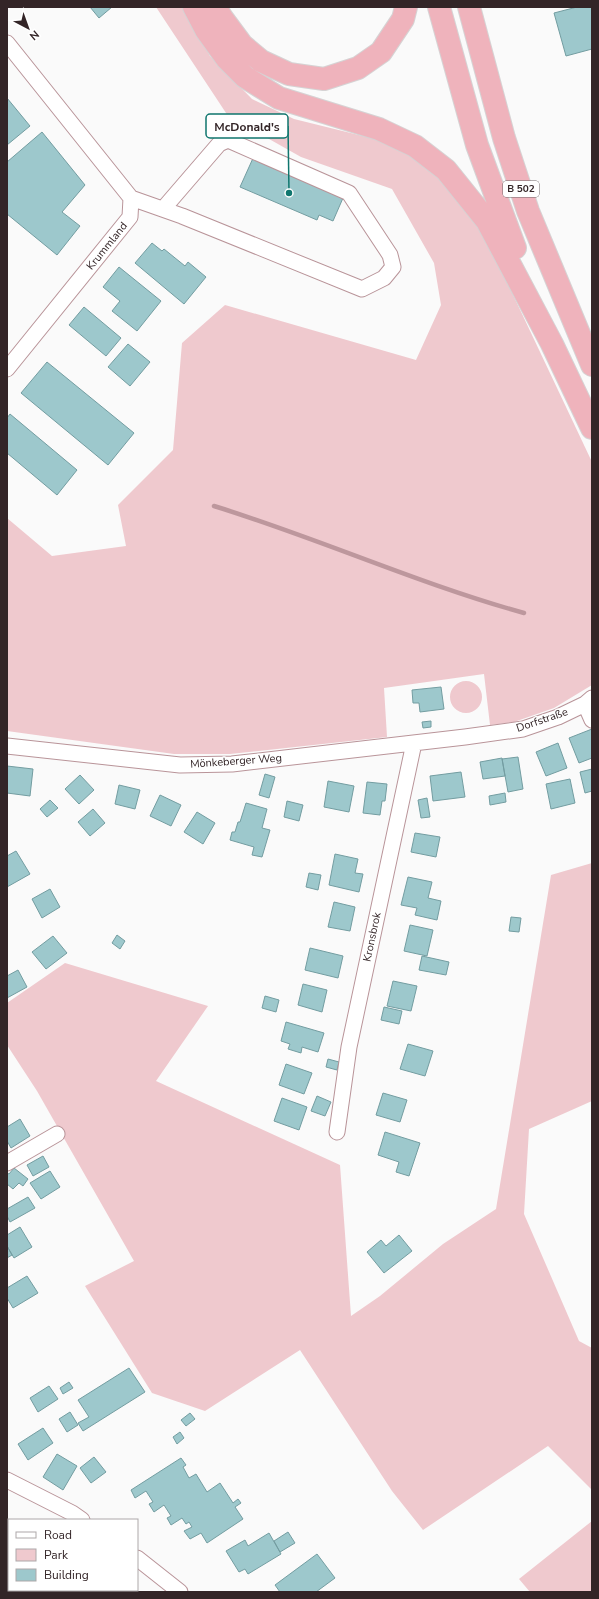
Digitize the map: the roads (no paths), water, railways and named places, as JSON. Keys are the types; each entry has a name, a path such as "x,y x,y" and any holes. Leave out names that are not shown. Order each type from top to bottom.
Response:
{"highway":[{"path":"194,7 206,30 227,59 244,77 279,98 385,132 416,146 446,170 487,221 552,344"},
{"path":"215,7 242,45 261,61 289,74 324,79 358,68 381,52 403,19 406,7"},
{"name":"B 502","path":"439,7 477,145 504,220 552,344 592,428"},
{"name":"B 502","path":"469,7 504,138 528,211 592,365"}],"street":[{"path":"7,43 131,198 163,209 362,289 384,278 393,267 390,255 349,193 228,140 219,144 163,209"},
{"name":"Krummland","path":"7,369 130,217 131,198"},
{"path":"588,701 592,720"},
{"name":"Dorfstraße","path":"465,737 524,729 558,717 588,701"},
{"name":"Mönkeberger Weg","path":"7,746 180,765 232,764 465,737"},
{"name":"Kronsbrok","path":"337,1132 348,1046 414,743"},
{"path":"7,1163 57,1134"},
{"path":"7,1480 72,1513 81,1519"},
{"path":"138,1559 180,1592"}],"waterway":[{"path":"214,506 292,532 446,589 524,613"}],"place":[{"name":"McDonald's","path":"289,193"}]}
